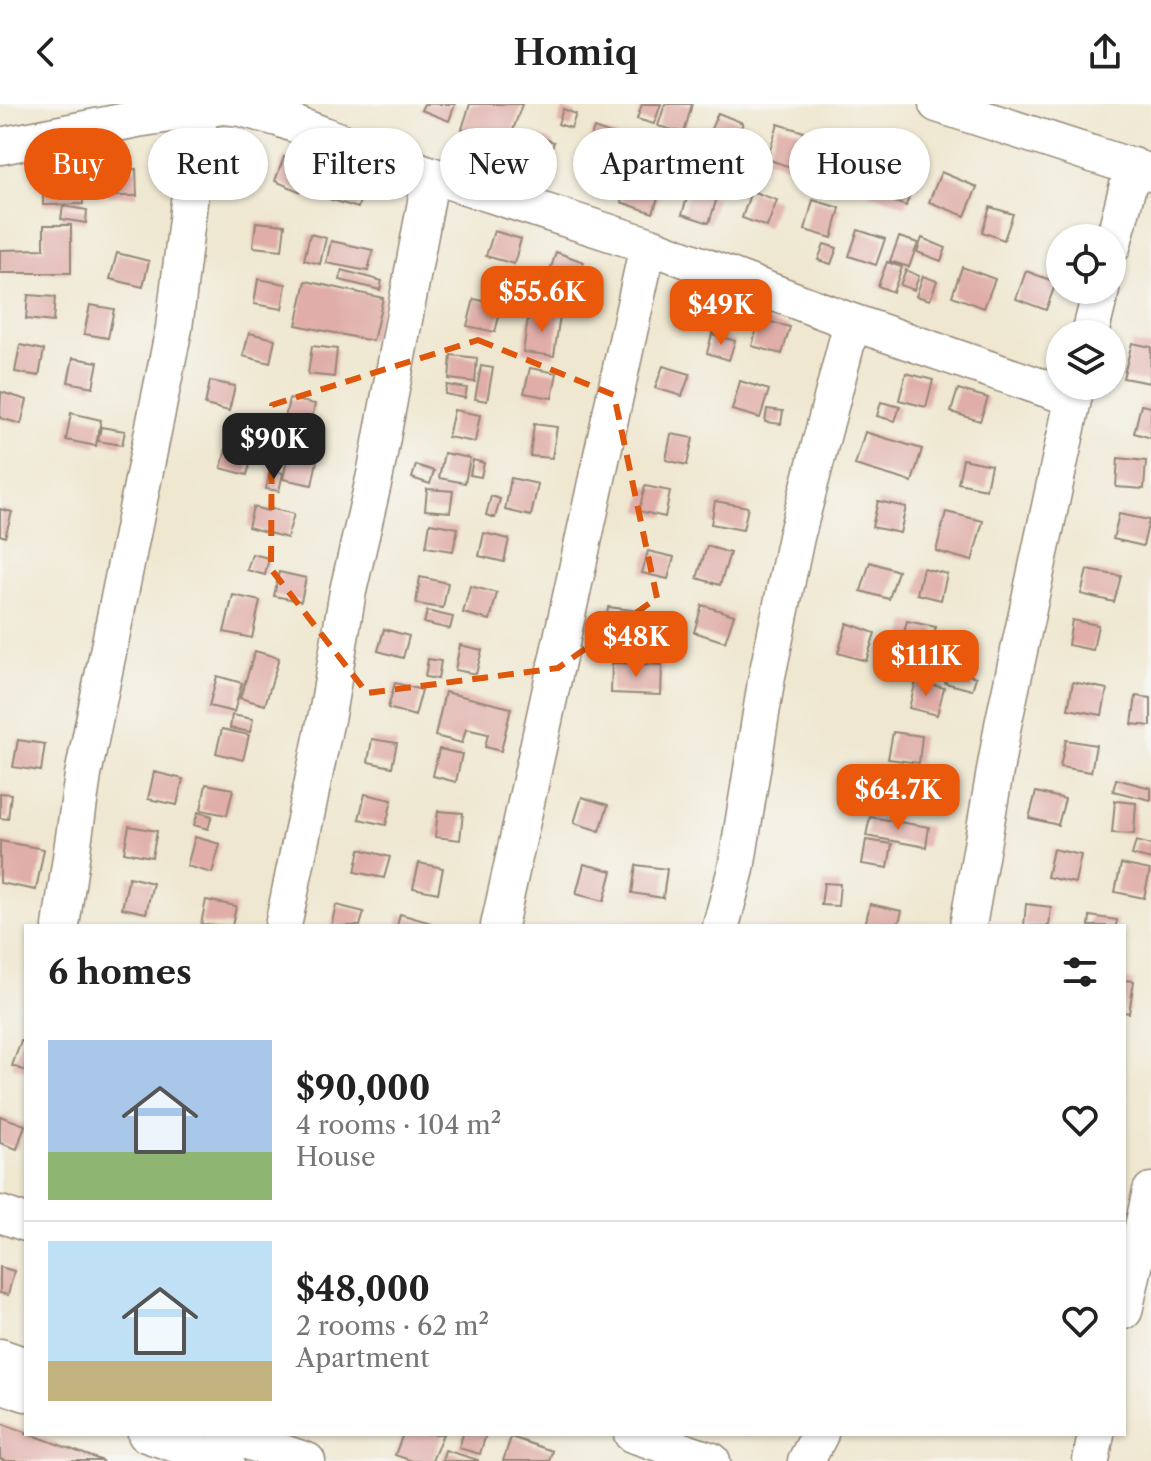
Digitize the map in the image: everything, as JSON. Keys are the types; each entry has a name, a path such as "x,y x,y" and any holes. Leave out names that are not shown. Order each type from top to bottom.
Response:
{"street":[{"path":"937,104 1142,169 1121,224"},
{"path":"0,146 137,119 224,106 241,108 278,118 431,175 648,245 852,322 1046,383"},
{"path":"61,924 83,775 174,328 200,110"},
{"path":"283,924 328,709 348,591 375,475 431,175"},
{"path":"499,924 648,245"},
{"path":"722,924 736,869 767,676 796,537 852,322"},
{"path":"968,924 1003,725 1073,400"},
{"path":"1126,1302 1151,1191"},
{"path":"0,1214 24,1222"},
{"path":"0,1357 24,1365"},
{"path":"0,1384 24,1392"},
{"path":"152,1436 226,1461"},
{"path":"232,1436 307,1461"},
{"path":"638,1436 712,1461"},
{"path":"806,1461 819,1436"},
{"path":"1091,1461 1096,1436"}],"highlighted area":[{"path":"478,340 614,395 657,598 558,668 367,693 271,569 272,405"}],"building":[{"path":"424,104 455,104 449,121 421,110"},
{"path":"470,104 522,104 514,128 462,128"},
{"path":"642,104 661,104 654,124 637,119"},
{"path":"665,104 692,104 685,128 658,126"},
{"path":"563,109 576,114 571,128 558,124"},
{"path":"718,113 743,123 741,128 711,128"},
{"path":"778,124 791,128 789,167 773,161 773,140"},
{"path":"284,157 284,185 275,181"},
{"path":"132,169 136,169 137,196 132,196"},
{"path":"941,172 977,187 965,216 929,202"},
{"path":"43,200 83,200 83,204 43,205"},
{"path":"332,200 360,200 358,208"},
{"path":"622,200 657,200 653,213"},
{"path":"686,200 716,200 709,223 682,214"},
{"path":"748,200 777,200 767,227 742,218"},
{"path":"813,200 840,208 832,238 805,230"},
{"path":"889,200 908,200 906,206"},
{"path":"63,206 87,210 86,223 61,219"},
{"path":"990,207 1013,214 1004,240 982,232"},
{"path":"256,222 285,225 282,250 253,247"},
{"path":"44,225 71,225 71,273 0,273 0,250 44,249"},
{"path":"858,230 885,239 876,265 849,256"},
{"path":"494,231 521,239 514,264 486,256"},
{"path":"310,234 326,238 320,264 304,260"},
{"path":"899,237 918,243 909,267 890,261"},
{"path":"922,238 946,248 941,261 917,252"},
{"path":"331,241 373,250 368,271 326,263"},
{"path":"824,244 837,248 831,264 818,260"},
{"path":"556,252 584,262 576,286 548,277"},
{"path":"117,253 149,261 143,287 110,279"},
{"path":"887,262 902,267 893,292 878,286"},
{"path":"962,267 995,279 984,308 952,296"},
{"path":"342,270 382,281 380,290 340,280"},
{"path":"906,270 919,276 914,290 900,285"},
{"path":"1026,271 1046,278 1046,310 1016,299"},
{"path":"923,276 937,281 930,300 916,296"},
{"path":"258,279 286,284 282,309 254,304"},
{"path":"306,281 383,298 373,341 296,325"},
{"path":"28,295 55,297 53,322 26,319"},
{"path":"698,298 725,308 717,333 689,324"},
{"path":"474,299 502,305 495,332 467,326"},
{"path":"90,305 114,309 108,338 84,334"},
{"path":"546,310 560,315 554,356 523,352 528,318"},
{"path":"759,319 790,327 782,354 752,346"},
{"path":"249,333 275,339 270,363 243,356"},
{"path":"712,334 735,341 729,360 707,353"},
{"path":"1132,343 1151,347 1150,383 1126,379"},
{"path":"20,345 44,350 39,376 15,372"},
{"path":"312,346 337,349 334,377 308,374"},
{"path":"451,355 477,358 475,382 449,379"},
{"path":"73,358 98,362 93,387 68,382"},
{"path":"481,366 493,368 487,401 475,399"},
{"path":"663,366 690,374 682,396 655,388"},
{"path":"530,368 557,373 552,398 524,393"},
{"path":"906,373 933,380 926,407 899,400"},
{"path":"210,381 235,386 229,411 205,405"},
{"path":"740,381 769,390 760,418 732,410"},
{"path":"447,385 467,388 465,398 445,394"},
{"path":"958,389 988,398 980,421 951,412"},
{"path":"1,392 27,400 21,424 0,418"},
{"path":"289,399 315,404 310,429 284,423"},
{"path":"881,402 900,407 895,421 877,416"},
{"path":"1141,405 1151,407 1151,438 1134,433"},
{"path":"767,409 783,411 781,424 765,422"},
{"path":"454,410 480,415 475,442 448,437"},
{"path":"71,413 101,420 96,446 66,440"},
{"path":"534,424 557,427 552,458 530,456"},
{"path":"101,427 125,431 122,445 98,441"},
{"path":"865,432 922,449 912,482 855,465"},
{"path":"671,434 693,438 687,465 666,460"},
{"path":"228,442 254,448 247,475 221,468"},
{"path":"444,453 470,458 465,483 439,478"},
{"path":"288,455 317,461 312,485 283,479"},
{"path":"1118,458 1146,461 1144,489 1116,487"},
{"path":"963,459 991,465 986,489 958,483"},
{"path":"473,460 484,463 481,477 470,475"},
{"path":"416,465 434,471 430,484 412,478"},
{"path":"270,470 283,473 279,491 266,489"},
{"path":"511,478 538,484 531,516 505,510"},
{"path":"645,486 670,491 665,517 639,511"},
{"path":"427,489 453,491 450,512 425,510"},
{"path":"491,496 500,499 495,518 486,515"},
{"path":"715,501 748,507 743,530 711,524"},
{"path":"878,501 906,507 900,533 872,527"},
{"path":"253,507 294,514 287,538 248,527"},
{"path":"0,509 12,512 5,537 0,535"},
{"path":"946,512 983,521 972,561 936,551"},
{"path":"1119,514 1149,520 1143,546 1113,539"},
{"path":"430,523 458,528 453,551 426,547"},
{"path":"484,533 509,539 504,562 479,556"},
{"path":"707,546 730,553 720,585 697,578"},
{"path":"648,551 674,557 668,579 642,573"},
{"path":"252,554 269,558 265,575 247,570"},
{"path":"870,562 898,571 889,599 861,591"},
{"path":"923,568 947,574 941,600 917,594"},
{"path":"1087,570 1121,576 1114,602 1081,594"},
{"path":"279,572 306,578 301,601 274,596"},
{"path":"420,577 448,583 443,608 416,604"},
{"path":"470,586 497,593 490,620 463,613"},
{"path":"233,595 260,601 252,638 224,632"},
{"path":"702,605 734,615 725,642 694,632"},
{"path":"608,607 634,610 630,634 605,630"},
{"path":"427,611 453,617 450,629 424,623"},
{"path":"1072,620 1098,625 1093,650 1068,645"},
{"path":"907,621 936,627 930,652 901,645"},
{"path":"847,623 875,633 866,661 838,653"},
{"path":"384,629 409,636 403,658 378,651"},
{"path":"460,645 482,650 476,674 455,670"},
{"path":"255,651 279,658 265,705 240,698"},
{"path":"428,659 441,661 438,679 425,677"},
{"path":"612,663 662,665 661,695 611,693"},
{"path":"948,670 976,677 972,690 945,683"},
{"path":"217,676 242,683 234,712 209,706"},
{"path":"916,681 944,688 937,715 909,708"},
{"path":"1073,682 1107,689 1102,715 1068,709"},
{"path":"395,683 422,690 415,716 388,708"},
{"path":"445,692 511,708 501,751 485,747 488,734 466,729 462,743 435,736"},
{"path":"1136,696 1151,698 1151,726 1132,724"},
{"path":"232,715 253,719 250,732 230,728"},
{"path":"222,729 249,735 243,760 216,753"},
{"path":"893,732 922,736 919,763 888,759"},
{"path":"372,739 397,743 392,767 368,762"},
{"path":"18,740 45,744 41,771 13,767"},
{"path":"1066,740 1096,745 1091,772 1060,767"},
{"path":"439,749 462,754 456,782 433,776"},
{"path":"154,772 183,779 177,805 148,799"},
{"path":"1116,779 1151,788 1151,800 1113,791"},
{"path":"206,784 233,789 227,815 201,810"},
{"path":"1036,792 1065,799 1058,825 1029,818"},
{"path":"0,793 11,794 8,819 0,818"},
{"path":"365,794 392,800 386,825 359,819"},
{"path":"582,797 608,805 600,831 574,823"},
{"path":"1115,801 1136,803 1134,834 1112,833"},
{"path":"438,811 463,813 460,840 435,837"},
{"path":"198,812 212,816 208,829 194,825"},
{"path":"870,817 929,827 926,847 866,836"},
{"path":"129,826 157,831 152,857 124,852"},
{"path":"195,837 220,844 212,873 187,866"},
{"path":"866,840 892,844 888,868 862,864"},
{"path":"0,841 44,849 36,890 0,883"},
{"path":"1136,841 1151,845 1151,860 1132,855"},
{"path":"360,849 390,857 384,878 355,872"},
{"path":"1053,849 1081,855 1075,883 1047,877"},
{"path":"419,863 443,868 438,893 413,888"},
{"path":"584,864 612,871 604,901 576,894"},
{"path":"1121,864 1150,870 1144,898 1115,892"},
{"path":"636,865 667,869 663,898 632,893"},
{"path":"129,877 153,883 146,913 122,908"},
{"path":"824,883 840,884 838,906 821,905"},
{"path":"206,900 236,906 232,924 201,924"},
{"path":"870,904 902,911 899,924 865,924"},
{"path":"1026,904 1051,907 1049,924 1024,924"},
{"path":"336,905 364,912 361,924 331,924"},
{"path":"400,914 431,923 431,924 398,924"},
{"path":"1090,916 1117,920 1116,924 1089,924"},
{"path":"1126,980 1134,981 1129,1013 1126,1012"},
{"path":"21,1041 24,1042 24,1070 12,1066"},
{"path":"0,1116 24,1125 17,1149 0,1143"},
{"path":"0,1267 14,1271 8,1295 0,1293"},
{"path":"0,1423 24,1431 24,1436 35,1436 103,1461 6,1461 0,1459"},
{"path":"402,1436 442,1436 432,1461 412,1461 395,1455"},
{"path":"462,1436 485,1436 480,1454 459,1448"},
{"path":"511,1437 552,1451 549,1461 503,1461"},
{"path":"445,1450 478,1460 478,1461 442,1461"}]}
